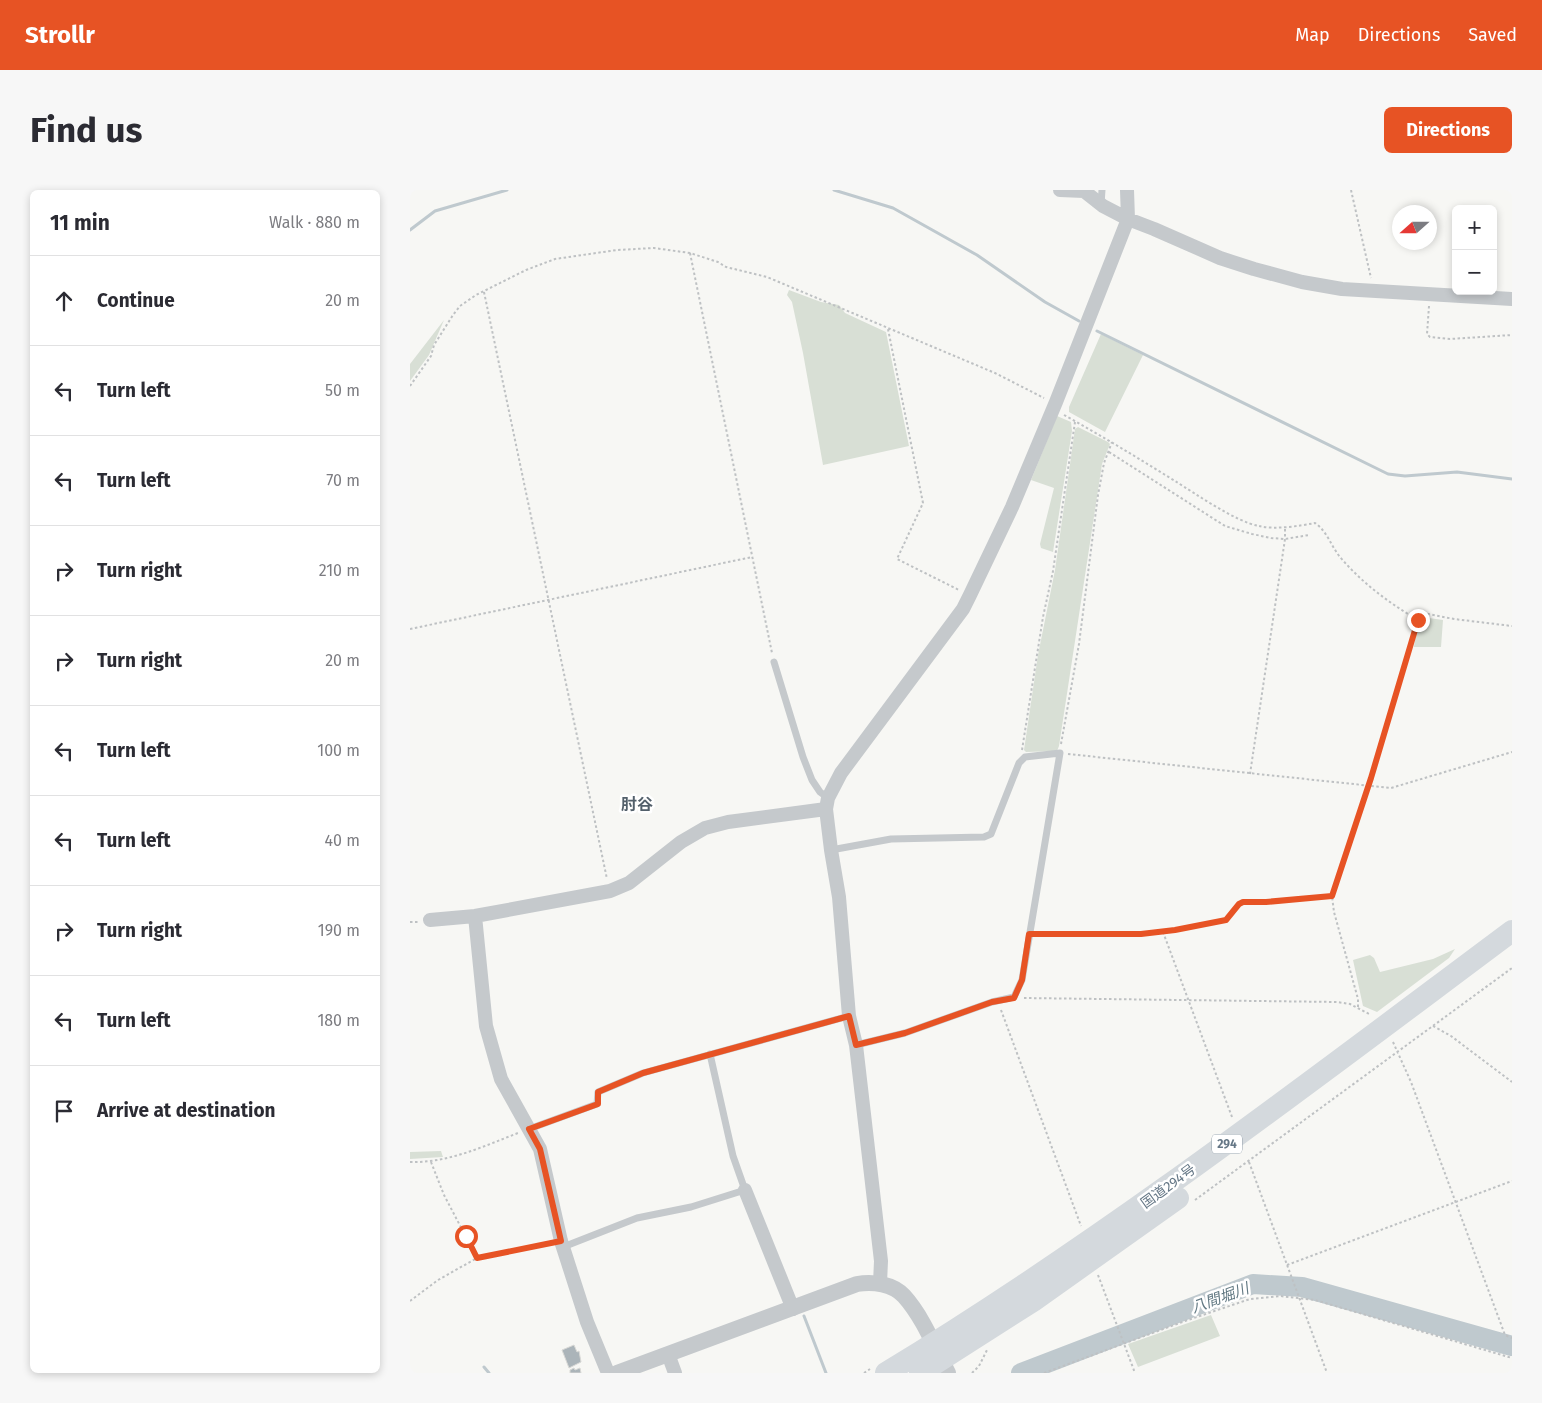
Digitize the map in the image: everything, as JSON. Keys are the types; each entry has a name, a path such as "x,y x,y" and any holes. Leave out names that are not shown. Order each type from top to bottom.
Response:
{"highway":[{"name":"国道294号","path":"1391,1040 1512,931"},
{"name":"国道294号","path":"920,1373 1091,1251 1255,1124 1391,1040 1512,950"},
{"name":"国道294号","path":"886,1373 941,1359"}],"street":[{"path":"1060,190 1084,191 1101,205 1128,219 1220,258 1302,282 1334,288 1371,291 1512,299"},
{"path":"880,1283 881,1261 856,1045 849,1016 839,897 830,850 827,804 841,773 963,609 970,595 1012,507 1128,219 1127,190"},
{"path":"430,920 475,916 610,891 629,884 681,842 705,828 827,804"},
{"path":"475,916 486,1026 501,1079 540,1149 562,1244 587,1322 608,1373"},
{"path":"745,1190 793,1309"},
{"path":"616,1373 857,1284 868,1282 880,1283 903,1295 920,1319 941,1359"},
{"path":"668,1354 675,1373"}],"lane":[{"path":"1101,205 1102,190"},
{"path":"774,662 803,757 812,780 827,804"},
{"path":"830,850 891,839 984,837 991,834 1019,763 1025,757 1060,753 1022,980 1014,998 997,1001 905,1033 856,1045"},
{"path":"529,1129 598,1104 598,1092 643,1073 849,1016"},
{"path":"562,1244 637,1218 690,1206 745,1190 732,1156 710,1054"}],"path":[{"path":"1351,190 1371,280 1371,291"},
{"path":"410,386 431,356 434,346 453,315 469,300 526,270 555,259 641,248 666,249 690,253 718,262 726,267 767,277 978,365 1054,406 1075,422 1112,442 1239,519 1259,527 1285,527 1316,523 1340,556 1355,572 1388,602 1418,620"},
{"path":"690,253 774,662"},
{"path":"484,292 610,891"},
{"path":"888,329 922,503 897,559 970,595"},
{"path":"1025,757 1022,749 1043,617 1053,572 1075,422"},
{"path":"1112,442 1104,463 1098,496 1079,644 1060,753 1391,788 1512,752"},
{"path":"1109,452 1225,526 1252,534 1285,538 1308,535"},
{"path":"1250,774 1285,538 1285,527"},
{"path":"410,629 752,557"},
{"path":"1358,1007 1358,999 1334,912 1332,896 1368,786 1418,620 1420,617 1428,614 1512,626"},
{"path":"1029,934 1141,934 1221,922 1230,917 1239,904 1243,902 1283,901 1332,896"},
{"path":"1163,931 1234,1122"},
{"path":"1192,1202 1248,1161 1391,1040 1433,1026 1512,968"},
{"path":"1014,998 1338,1002 1350,1004 1370,1014 1391,1040 1456,1202 1505,1335 1512,1338"},
{"path":"997,1001 1135,1373"},
{"path":"1433,1026 1452,1036 1512,1082"},
{"path":"410,1162 431,1162 467,1153 529,1129"},
{"path":"1248,1161 1328,1373"},
{"path":"431,1162 444,1195 477,1258"},
{"path":"1287,1265 1512,1182"},
{"path":"410,1301 438,1280 477,1258 562,1244"},
{"path":"1044,1373 1250,1299 1280,1296 1315,1300 1512,1358"}],"shaded area":[{"path":"789,290 821,302 839,305 845,313 886,332 909,446 823,465 803,353 792,302 787,295"},
{"path":"444,320 429,355 410,381 410,364"},
{"path":"1101,334 1143,355 1105,432 1069,412 1069,407"},
{"path":"1057,416 1071,422 1072,431 1053,552 1041,548 1040,544 1054,488 1031,480"},
{"path":"1078,427 1110,444 1102,464 1059,746 1057,751 1026,752 1024,750 1038,655 1055,570 1075,429"},
{"path":"1429,618 1443,620 1441,647 1414,647 1419,626"},
{"path":"1455,949 1449,958 1377,1012 1363,1006 1353,960 1370,955 1374,958 1380,972 1433,959"},
{"path":"441,1151 443,1157 410,1159 410,1152"},
{"path":"1211,1315 1220,1336 1138,1367 1128,1344"}],"building":[{"path":"574,1345 577,1352 579,1351 581,1362 569,1368 562,1350"},
{"path":"574,1368 575,1370 580,1368 581,1373 570,1373 570,1370"}],"waterway":[{"path":"410,230 435,211 507,190"},
{"path":"834,190 893,208 977,255 1045,302 1079,321"},
{"path":"1097,331 1388,474 1405,476 1457,472 1512,479"},
{"name":"八間堀川","path":"1021,1373 1253,1284 1302,1287 1512,1346"},
{"path":"804,1316 826,1373"},
{"path":"484,1367 489,1373"}],"district":[{"name":"肘谷","path":"637,804"}],"route":[{"path":"466,1236 477,1258 561,1241 540,1149 529,1129 598,1104 598,1092 643,1073 849,1016 856,1045 905,1033 992,1002 1014,998 1022,980 1029,934 1141,934 1175,930 1226,920 1239,904 1243,902 1300,900 1332,896 1408,660 1418,620"}]}
